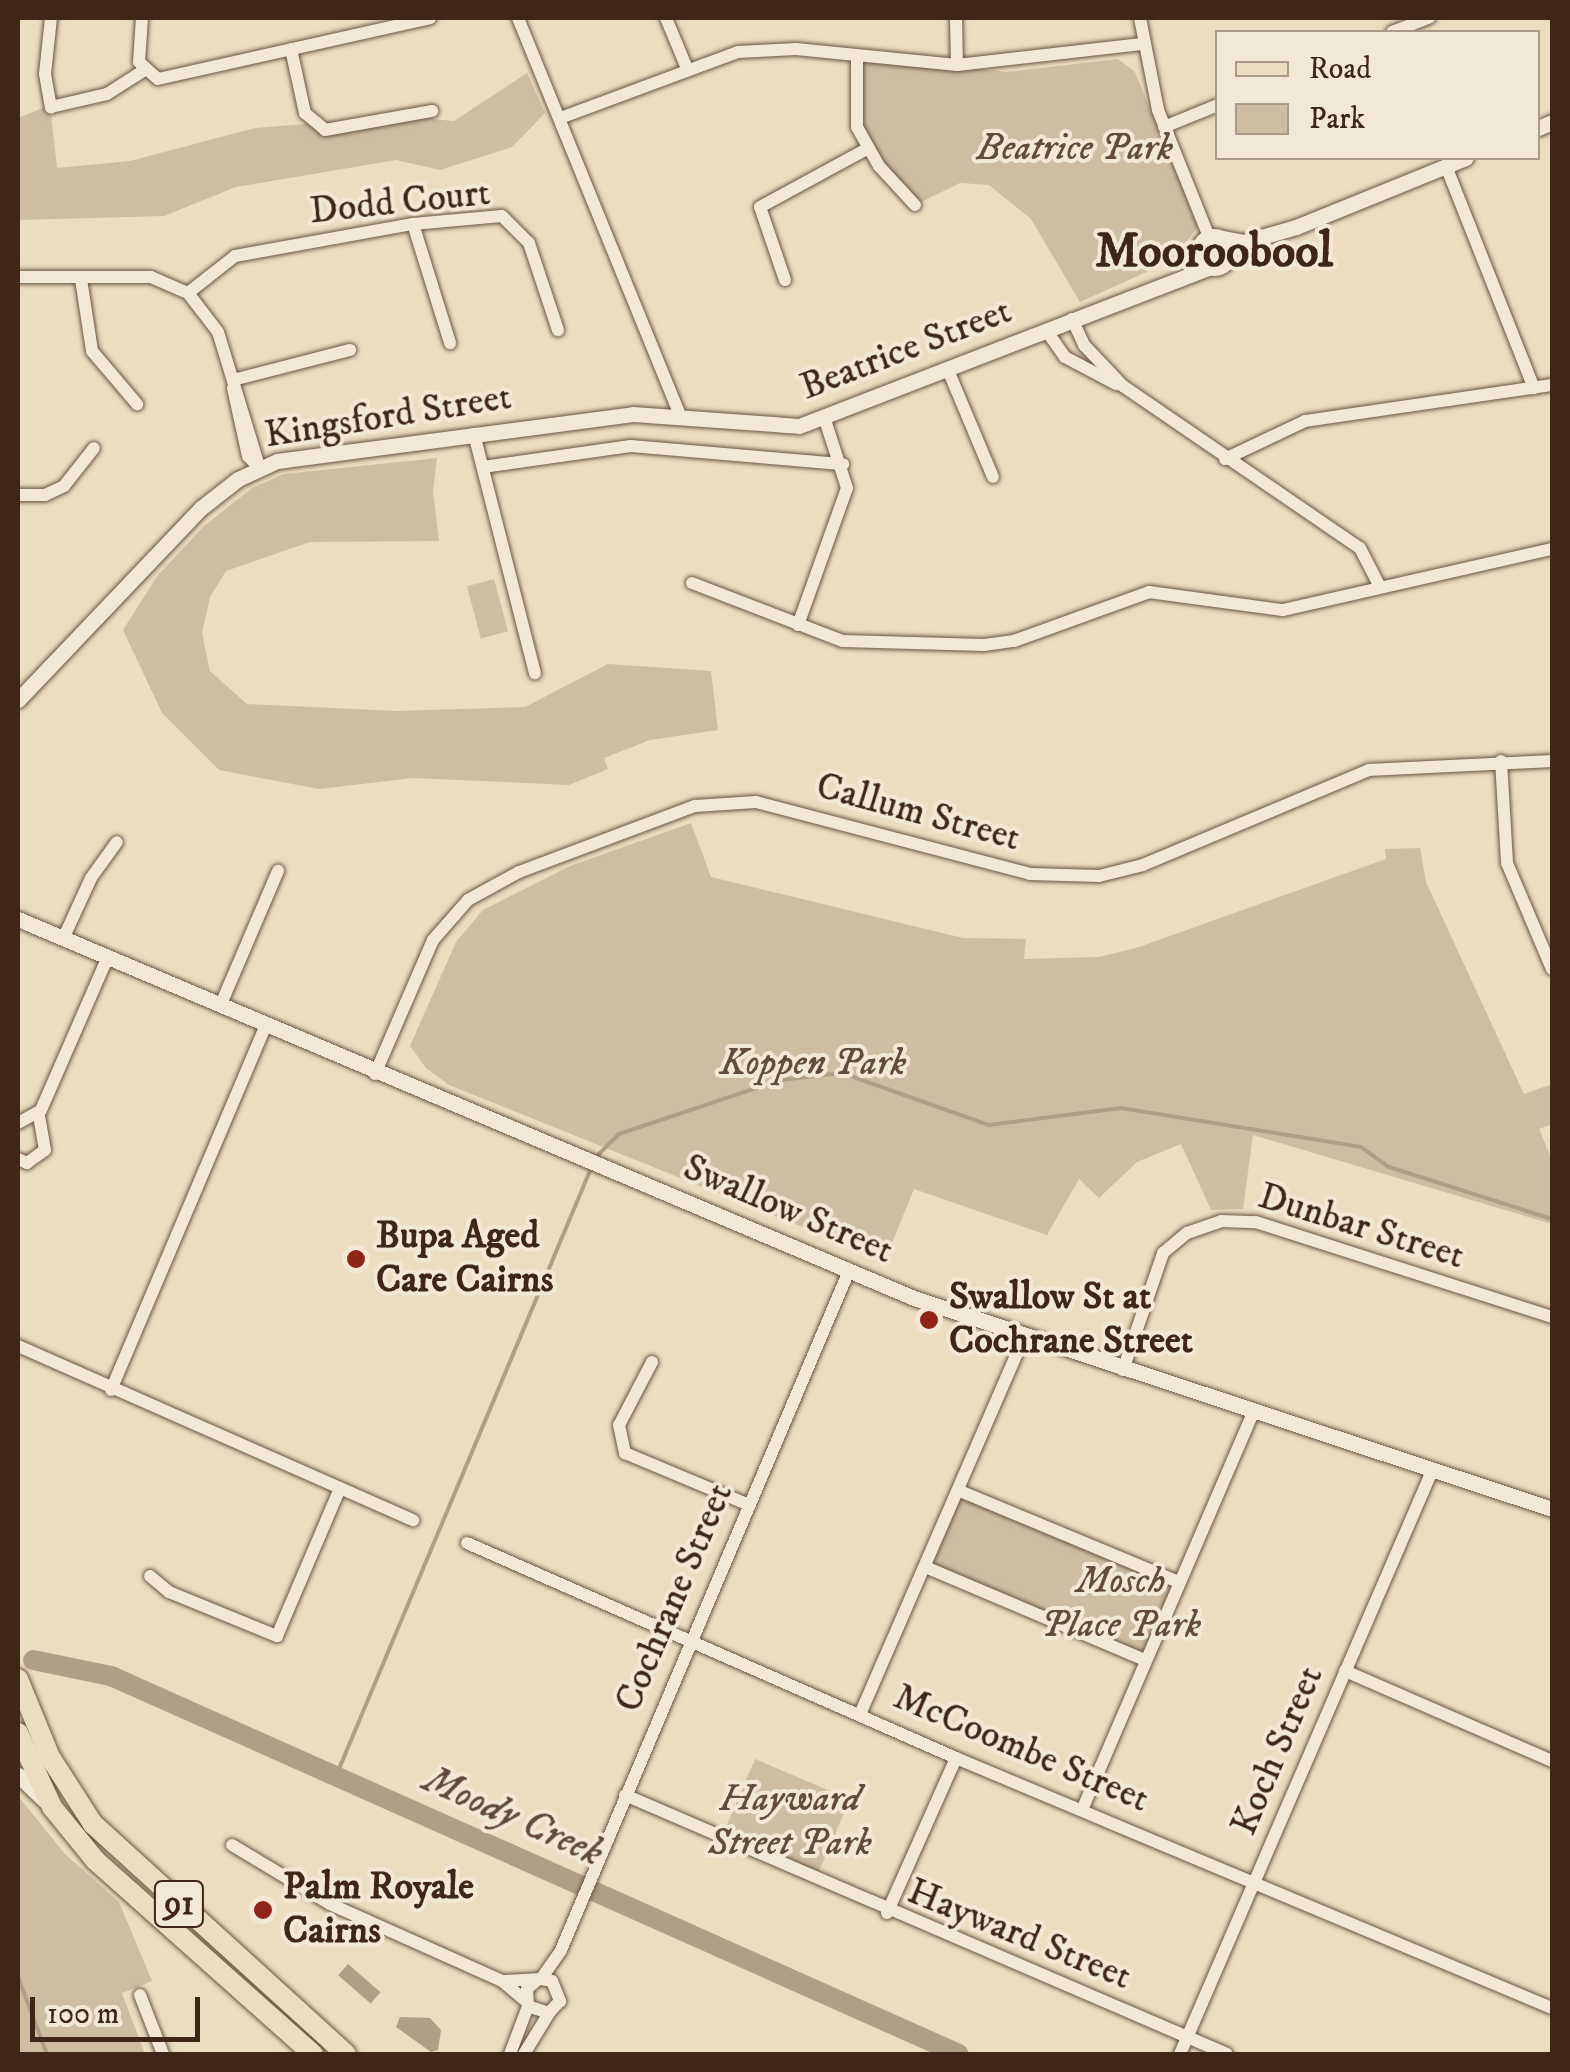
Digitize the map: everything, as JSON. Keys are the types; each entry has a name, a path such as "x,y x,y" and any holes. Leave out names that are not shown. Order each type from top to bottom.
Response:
{"main road":[{"name":"91","path":"18,1678 22,1738 52,1807 95,1860 313,2054"},
{"name":"91","path":"22,1738 93,1824 346,2054"}],"street":[{"path":"51,18 45,74 51,106 107,94 143,71"},
{"path":"142,18 143,71"},
{"path":"143,71 167,79 291,49 371,24 430,18"},
{"path":"518,18 562,117 682,419"},
{"path":"666,18 686,66"},
{"path":"956,18 957,65"},
{"path":"1140,18 1142,44 1164,127 1210,240 1229,258 1461,160"},
{"path":"1397,30 1429,18"},
{"path":"562,117 686,66 766,49 957,65 1142,44"},
{"path":"291,49 305,113 325,130 432,112"},
{"path":"858,58 854,111 867,149 914,205"},
{"path":"1164,127 1215,106"},
{"path":"785,280 760,207 867,149"},
{"path":"1446,166 1534,388"},
{"name":"Dodd Court","path":"188,293 234,256 413,224 495,216 518,226 556,308 558,330"},
{"path":"413,224 450,343"},
{"path":"1210,240 1244,242 1296,227"},
{"path":"1208,268 1210,240"},
{"name":"Beatrice Street","path":"1146,289 1210,240"},
{"name":"Beatrice Street","path":"682,419 774,428 825,420 1229,258"},
{"path":"18,277 150,277 188,293 214,322 233,380 243,440 260,469"},
{"path":"81,280 92,352 137,404"},
{"path":"1072,320 1084,344 1123,386"},
{"path":"1046,330 1065,357 1123,386 1360,548 1379,586"},
{"path":"233,380 350,350"},
{"path":"948,370 993,477"},
{"path":"1226,458 1305,421 1552,385"},
{"name":"Kingsford Street","path":"18,700 201,508 260,469 300,456 633,414 682,419"},
{"path":"798,625 844,502 843,464 825,420"},
{"path":"474,434 534,673"},
{"name":"Kingsford Street","path":"482,467 631,446 843,464"},
{"path":"18,495 64,486 94,448"},
{"path":"692,583 856,644 984,646 1014,641 1149,592 1262,610 1552,549"},
{"path":"1501,761 1507,863 1552,969"},
{"name":"Callum Street","path":"375,1074 433,940 468,900 520,872 695,806 756,802 1030,874 1098,876 1143,864 1370,770 1501,761 1552,762"},
{"path":"64,939 91,878 118,842"},
{"path":"220,1004 278,871"},
{"name":"Swallow Street","path":"18,919 375,1074 1023,1339 1552,1509"},
{"path":"18,1159 27,1162 46,1150 38,1116 108,957"},
{"path":"112,1390 266,1024"},
{"path":"18,1122 38,1116"},
{"name":"Dunbar Street","path":"1124,1370 1164,1253 1187,1233 1221,1221 1256,1222 1552,1317"},
{"name":"Cochrane Street","path":"560,1990 561,1950 576,1906 850,1271"},
{"path":"861,1712 928,1568 1023,1339"},
{"path":"18,1346 413,1520"},
{"path":"652,1362 619,1425 625,1453 747,1504"},
{"path":"1082,1810 1253,1412"},
{"name":"Koch Street","path":"1180,2054 1432,1471"},
{"path":"150,1576 169,1592 277,1636 340,1488"},
{"path":"960,1491 1179,1582"},
{"name":"McCoombe Street","path":"467,1542 861,1712 956,1758 1552,2008"},
{"path":"928,1568 1145,1660"},
{"path":"1345,1671 1552,1761"},
{"path":"887,1914 956,1758"},
{"path":"18,1775 52,1807"},
{"name":"Hayward Street","path":"625,1795 887,1914 1227,2054"},
{"path":"232,1844 330,1904 502,1981 527,2003 549,2014"},
{"name":"Cochrane Street","path":"527,2003 538,1980 561,1950"},
{"path":"502,1981 538,1980 560,1990 558,2006 524,2054"},
{"path":"140,1996 163,2054"},
{"path":"510,2054 527,2003"}],"green space":[{"name":"Beatrice Park","path":"853,57 1007,72 1118,59 1135,72 1198,227 1171,261 1080,302 1031,219 989,185 960,183 915,205 867,149 854,111"},
{"path":"527,73 545,113 512,147 440,170 396,160 236,187 164,216 18,220 18,118 50,105 57,168 130,161 255,128 402,116 454,121"},
{"path":"437,458 433,491 439,541 310,542 226,571 210,597 202,633 210,671 247,704 395,711 525,707 608,664 711,671 718,730 650,740 604,758 608,769 569,785 413,778 319,789 219,770 162,713 123,630 158,575 203,527 252,488 284,474"},
{"path":"494,579 508,631 481,638 467,586"},
{"name":"Koppen Park","path":"691,823 711,877 963,938 1026,939 1024,959 1099,957 1139,947 1386,859 1385,849 1420,848 1426,882 1524,1094 1552,1084 1552,1124 1539,1129 1552,1160 1552,1224 1253,1135 1243,1209 1211,1210 1181,1144 1137,1162 1099,1198 1079,1179 1047,1235 914,1189 885,1260 449,1085 426,1068 410,1046 456,942 483,910 570,866"},
{"name":"Mosch Place Park","path":"960,1491 1178,1584 1146,1660 928,1567"},
{"name":"Hayward Street Park","path":"755,1759 850,1799 816,1879 721,1839"},
{"path":"18,1796 65,1854 119,1902 152,1981 122,1993 145,2054 18,2054"}],"shaded area":[{"path":"348,1964 380,1992 371,2004 338,1975"},
{"path":"400,2017 430,2018 441,2030 438,2050 431,2052 396,2027"}],"waterway":[{"path":"596,1157 619,1134 780,1080 842,1073 989,1125 1121,1108 1361,1147 1389,1167 1552,1219"},
{"path":"336,1776 592,1166"},
{"name":"Moody Creek","path":"33,1660 111,1676 959,2054"},
{"path":"18,1977 47,2054"}],"place":[{"name":"Bupa Aged Care Cairns","path":"356,1259"},
{"name":"Swallow St at Cochrane Street","path":"929,1320"},
{"name":"Palm Royale Cairns","path":"263,1910"}],"district":[{"name":"Mooroobool","path":"1214,253"}]}
